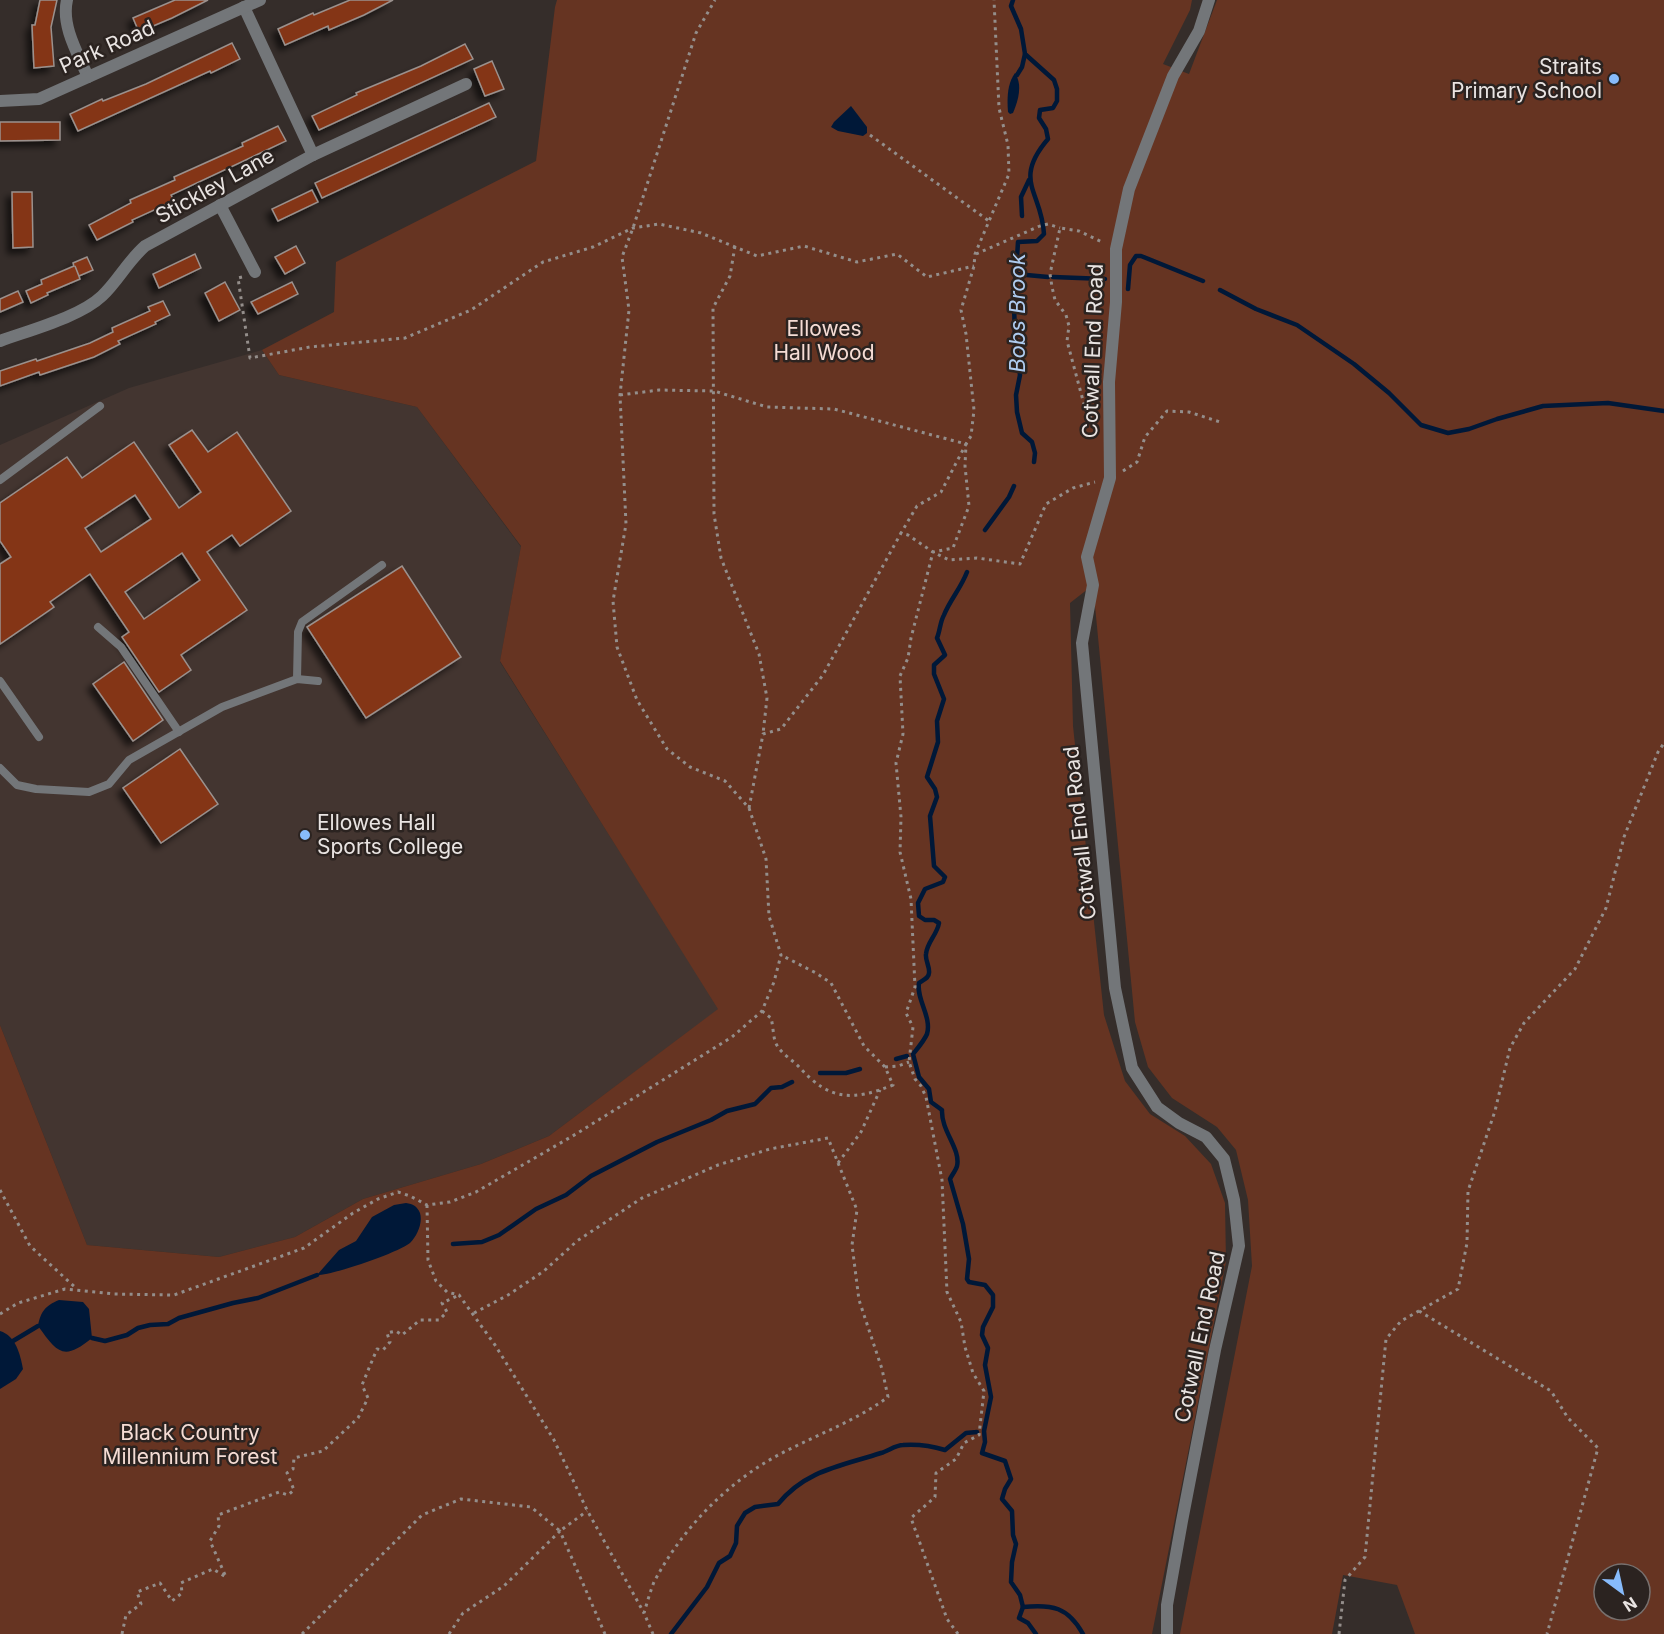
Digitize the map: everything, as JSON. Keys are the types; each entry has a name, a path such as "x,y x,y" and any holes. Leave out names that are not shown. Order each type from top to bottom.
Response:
{"street":[{"path":"68,0 66,7 69,35 88,77"},
{"name":"Park Road","path":"0,101 39,99 260,0"},
{"name":"Cotwall End Road","path":"1167,1634 1167,1605 1182,1521 1215,1350 1239,1246 1234,1200 1224,1159 1206,1137 1179,1123 1157,1107 1132,1068 1115,988 1082,643 1093,585 1087,557 1110,478 1109,382 1116,302 1116,249 1129,189 1173,76 1198,31 1209,0"},
{"path":"244,7 313,155"},
{"name":"Stickley Lane","path":"0,341 82,310 103,295 131,259 145,246 313,155 466,84"},
{"path":"220,205 255,272"}],"lane":[{"path":"0,480 100,406"},
{"path":"297,679 298,632 302,621 382,565"},
{"path":"98,627 121,647 179,732"},
{"path":"0,768 17,785 36,789 89,792 109,784 129,760 222,707 297,679 318,681"},
{"path":"0,681 39,737"}],"path":[{"path":"0,1314 18,1303 65,1290 174,1295 304,1248 353,1213 378,1199 398,1192 428,1205 450,1202 476,1192 732,1037 762,1011 774,982 781,955 769,916 766,859 749,808 725,781 690,767 667,749 637,700 617,647 613,601 626,524 620,395 629,310 622,257 696,33 715,0"},
{"path":"763,734 781,729 823,675 917,506 941,492 971,436 974,410 966,334 961,310 974,266 975,254 1009,174 1008,145 999,108 994,0"},
{"path":"870,135 989,221"},
{"path":"255,272 238,278 250,358 310,347 405,338 471,310 543,262 593,247 633,228 659,224 701,233 757,256 804,246 856,262 897,254 927,277 974,266"},
{"path":"975,254 1048,224 1079,231 1116,249"},
{"path":"1060,228 1050,274 1052,287 1055,300 1066,315 1069,326 1067,341 1084,408 1101,433"},
{"path":"735,246 730,276 713,308 714,513 722,558 759,654 767,698 763,734 749,808"},
{"path":"620,395 659,390 714,392 766,407 834,409 966,444"},
{"path":"901,533 949,560 977,558 1020,564 1046,504 1072,488 1110,478 1137,462 1145,437 1167,411 1190,412 1220,422"},
{"path":"933,552 953,548 969,506 965,466 966,444"},
{"path":"933,552 908,658 900,676 903,734 896,763 901,817 900,852 911,899 915,987 906,1013 913,1027 909,1062 915,1079 926,1097 942,1180 947,1292 961,1322 965,1347 974,1373 984,1391 979,1435 964,1443 956,1459 936,1473 934,1497 911,1518 947,1619 958,1634"},
{"path":"1339,1634 1345,1580 1365,1557 1386,1339 1401,1321 1458,1289 1467,1243 1468,1191 1496,1111 1510,1048 1524,1023 1575,969 1606,908 1624,837 1658,752 1664,743"},
{"path":"762,1011 771,1018 779,1049 814,1084 829,1092 843,1095 880,1090 893,1085 885,1067 864,1046 831,983 781,955"},
{"path":"885,1067 909,1062"},
{"path":"838,1163 861,1132 880,1090"},
{"path":"474,1312 508,1295 544,1271 577,1241 642,1198 718,1165 770,1149 828,1138 857,1210 852,1245 859,1300 882,1369 888,1397 868,1412 784,1452 747,1475 716,1500 678,1543 654,1584 644,1613"},
{"path":"0,1190 30,1246 78,1291"},
{"path":"428,1205 428,1260 436,1281 447,1292 459,1295 474,1312 554,1440 587,1510 644,1613 653,1634"},
{"path":"122,1634 126,1616 141,1604 137,1592 160,1583 172,1601 182,1593 181,1583 213,1569 226,1577 210,1541 219,1526 218,1515 279,1492 288,1495 294,1490 287,1473 293,1469 294,1458 323,1451 358,1418 368,1398 363,1385 377,1349 383,1350 390,1342 387,1333 396,1331 402,1335 420,1320 439,1320 447,1312 442,1303 459,1295"},
{"path":"1419,1311 1551,1391 1568,1418 1598,1448 1547,1634"},
{"path":"302,1634 422,1515 461,1499 531,1508 560,1531 605,1634"},
{"path":"449,1634 464,1613 504,1586 560,1531 587,1510"}],"shaded area":[{"name":"Ellowes Hall Sports College","path":"262,350 279,375 417,407 521,547 500,662 719,1009 549,1136 481,1164 363,1199 295,1237 219,1257 87,1245 0,1025 0,445 129,388"}],"green space":[{"path":"557,0 1192,0 1190,10 1163,64 1189,74 1217,0 1664,0 1664,1634 1415,1634 1397,1585 1343,1575 1332,1634 1180,1634 1252,1266 1248,1200 1236,1150 1217,1127 1172,1098 1148,1067 1135,1022 1093,585 1070,603 1073,726 1104,1015 1125,1081 1150,1114 1185,1136 1211,1164 1225,1203 1226,1262 1152,1634 0,1634 0,1025 87,1245 219,1257 295,1237 363,1199 481,1164 549,1136 718,1009 500,661 521,546 417,407 279,375 262,350 334,312 336,262 536,161"}],"water":[{"path":"1015,73 1019,83 1019,93 1013,113 1010,114 1008,112 1008,92"},
{"path":"851,106 867,127 867,133 863,136 838,131 831,127"},
{"path":"406,1203 416,1207 421,1217 419,1229 410,1243 365,1263 317,1275 339,1250 356,1241 372,1217 394,1205"},
{"path":"59,1300 83,1302 89,1309 92,1338 67,1352 56,1348 38,1326 44,1310"},
{"path":"0,1331 14,1341 23,1369 16,1379 0,1389"}],"building":[{"path":"40,0 57,0 51,27 54,66 34,68 32,25 35,25"},
{"path":"175,0 208,0 139,32 133,18"},
{"path":"350,0 393,0 329,30 328,26 285,45 278,29"},
{"path":"232,43 240,59 78,131 70,114 102,99 103,101 146,84"},
{"path":"465,44 473,59 319,130 312,116 357,95 356,93 421,66"},
{"path":"492,61 504,89 485,96 474,69"},
{"path":"489,103 496,117 322,198 315,183"},
{"path":"0,122 60,122 60,140 0,141"},
{"path":"278,126 286,141 171,195 174,201 132,220 133,222 97,240 89,225 131,203 130,200 243,146 242,143"},
{"path":"312,190 318,202 278,221 272,209"},
{"path":"12,192 32,192 33,247 13,248"},
{"path":"296,246 305,263 285,274 275,257"},
{"path":"195,254 201,268 159,288 153,274"},
{"path":"87,257 93,270 79,276 75,266 80,279 47,293 48,295 31,303 26,291 42,284 41,280 74,266 73,263"},
{"path":"225,282 240,310 219,321 205,293"},
{"path":"292,282 298,294 258,314 251,302"},
{"path":"18,291 23,302 0,312 0,299"},
{"path":"163,301 170,315 118,341 120,344 94,357 40,375 39,372 0,386 0,371 90,343 113,332 112,328 150,311 148,307"},
{"path":"192,430 208,452 237,432 291,511 240,546 232,535 207,552 247,610 181,655 191,670 159,692 122,637 129,632 90,574 50,602 54,607 0,644 0,564 11,557 0,541 0,503 67,457 82,478 134,442 179,508 201,492 169,445","holes":["135,495 151,519 101,552 85,528","182,553 200,580 144,619 125,592"]},
{"path":"402,566 461,657 366,718 307,627"},
{"path":"124,662 163,720 133,741 93,684"},
{"path":"180,749 218,804 161,843 123,788"}],"waterway":[{"name":"Bobs Brook","path":"1013,0 1011,6 1021,29 1025,54 1054,80 1057,89 1057,101 1053,108 1040,110 1039,118 1046,129 1048,139 1037,153 1030,176 1044,234 1037,241 1018,242 1014,305 1020,375 1016,395 1017,412 1022,433 1032,442 1035,453 1034,462"},
{"path":"1017,75 1022,67 1025,54"},
{"path":"1022,216 1021,197 1029,180"},
{"path":"1128,289 1130,265 1136,256 1203,281"},
{"path":"1016,274 1048,277"},
{"path":"1053,277 1105,279"},
{"path":"1220,290 1256,309 1297,325 1354,364 1389,393 1421,425 1448,433 1469,429 1543,406 1608,403 1664,411"},
{"name":"Bobs Brook","path":"985,530 1009,497 1014,486"},
{"name":"Bobs Brook","path":"967,572 949,604 937,638 945,655 934,665 934,674 944,699 937,721 938,742 927,777 937,797 930,816 934,866 945,877 943,882 925,889 918,903 919,916 939,923 927,950 929,975 919,983 927,1021 927,1034 913,1054 919,1077 929,1089 931,1102 942,1110 944,1125 956,1153 957,1166 950,1179 963,1224 969,1259 967,1279 969,1282 985,1285 993,1295 993,1307 983,1327 982,1335 988,1348 985,1365 991,1397 982,1453 1005,1461 1011,1479 1002,1499 1012,1511 1013,1535 1016,1544 1011,1582 1020,1595 1023,1607"},
{"path":"896,1059 907,1056"},
{"path":"820,1073 846,1073 860,1069"},
{"path":"453,1244 482,1242 499,1235 536,1209 566,1195 591,1176 657,1142 727,1111 755,1104 771,1088 782,1087 792,1082"},
{"path":"92,1338 105,1341 127,1335 138,1328 168,1324 179,1318 258,1298 317,1275"},
{"path":"13,1341 38,1326"},
{"path":"671,1634 707,1587 719,1563 730,1556 736,1543 737,1526 745,1513 755,1507 778,1504 812,1476 838,1466 900,1445 935,1447 945,1450 966,1433 977,1432"},
{"path":"1023,1607 1042,1606 1058,1609 1071,1618 1083,1634"},
{"path":"1023,1607 1019,1618 1028,1623 1036,1634"}],"place":[{"name":"Straits Primary School","path":"1614,79"},
{"name":"Ellowes Hall Sports College","path":"305,835"}],"park label":[{"name":"Ellowes Hall Wood","path":"824,341"},
{"name":"Black Country Millennium Forest","path":"190,1445"}]}
